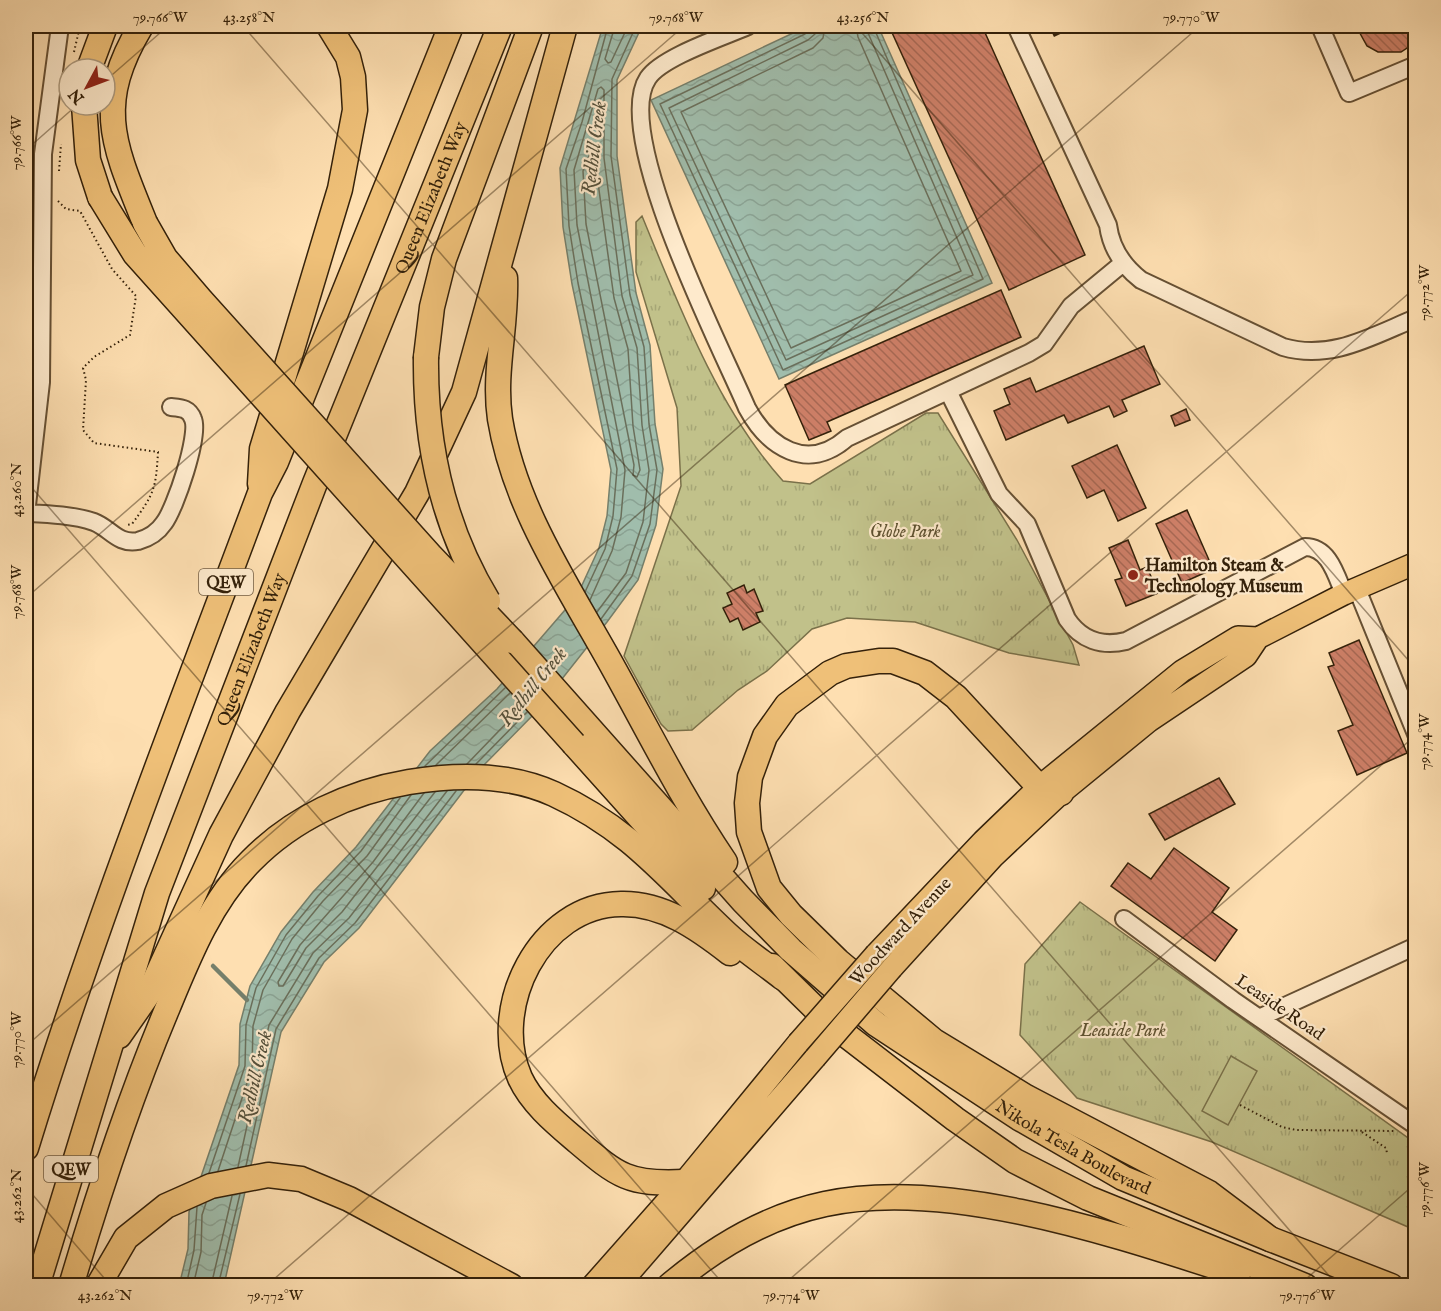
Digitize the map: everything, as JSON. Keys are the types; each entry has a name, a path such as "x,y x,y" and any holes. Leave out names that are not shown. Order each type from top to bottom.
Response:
{"highway":[{"path":"84,57 105,26"},
{"path":"141,26 118,71 112,101 113,137 145,223 165,258 430,555 512,641"},
{"path":"260,493 261,448 340,189 355,110 353,78 348,57 329,26"},
{"name":"QEW","path":"26,1148 62,1029 112,886 260,493 276,462 451,26"},
{"name":"Queen Elizabeth Way","path":"37,1286 157,893 222,720 500,26"},
{"path":"531,26 444,259 432,307 426,357 426,396 438,481 450,523 470,572 512,641 579,733 783,978"},
{"path":"108,1053 149,993 221,835 288,711 417,493 464,392 565,26"},
{"path":"85,117 88,160 100,198 135,254 579,733 791,950"},
{"path":"504,250 506,297 499,384 500,416 512,471 536,528 705,832 741,886 791,950"},
{"path":"1050,790 956,697 925,673 893,662 862,663 846,666 819,679 787,705 773,722 762,743 750,777 747,803 749,832 769,888 791,915 838,961 934,1041 1026,1097 1209,1194 1270,1239"},
{"path":"71,1286 93,1212 151,1046 201,933 229,886 251,860 280,836 323,809 352,796 388,785 436,777 491,777 550,792 620,831 657,863 728,935 783,978"},
{"path":"684,1182 639,1182 612,1170 552,1120 534,1100 520,1078 511,1036 515,1000 524,974 536,951 557,928 590,911 620,904 669,912 720,945 885,1076 955,1119"},
{"name":"Nikola Tesla Boulevard","path":"791,950 876,1024 1019,1118 1123,1178 1391,1286"},
{"name":"Nikola Tesla Boulevard","path":"783,978 829,1022 955,1119 1015,1161 1088,1198 1305,1286"},
{"path":"98,1286 126,1238 151,1216 185,1196 211,1186 268,1175 301,1179 349,1199 511,1286"},
{"path":"669,1286 730,1243 778,1219 827,1203 894,1197 994,1207 1116,1236 1270,1286"},
{"path":"472,1267 497,1286"}],"main road":[{"name":"Woodward Avenue","path":"618,1286 815,1058 884,961 983,841 1050,790 1182,671 1238,637 1258,638 1351,591 1416,563"},
{"name":"Woodward Avenue","path":"592,1286 684,1182 798,1043 884,961"}],"street":[{"path":"60,26 43,154 42,382 26,513 94,522 124,542 136,541 153,534 166,522 186,467 195,430 189,412 184,408 171,406"},
{"path":"748,26 662,64 645,83 639,107 649,171 662,210 756,424 771,441 801,454 818,453 1044,344 1071,306 1123,263"},
{"path":"1016,26 1123,263 1141,280 1283,347 1303,352 1338,350 1416,318"},
{"path":"1320,26 1349,93 1416,65"},
{"path":"948,391 999,494 1027,524 1067,620 1076,631 1104,644 1126,641 1305,547 1315,549 1325,555 1351,591 1415,732"},
{"name":"Leaside Road","path":"1125,919 1410,1128"},
{"path":"1261,1017 1416,946"}],"path":[{"path":"80,26 81,57"},
{"path":"59,173 61,142"},
{"path":"57,200 66,209 80,212 112,269 136,296 130,335 94,357 83,368 86,380 84,430 94,443 158,452 156,486 132,524 105,529"},
{"path":"1240,1105 1282,1127 1296,1130 1362,1132 1410,1128"},
{"path":"1362,1132 1386,1148 1387,1153"}],"green space":[{"name":"Globe Park","path":"642,216 670,285 720,389 760,453 783,481 810,484 926,413 938,413 1017,540 1073,645 1079,665 1009,653 915,622 847,618 812,629 767,671 738,690 692,730 668,731 661,724 624,656 681,486 677,408 636,272 636,222"},
{"name":"Leaside Park","path":"1080,902 1415,1143 1415,1230 1212,1142 1077,1098 1020,1035 1025,964"},
{"path":"1231,1056 1257,1071 1228,1125 1202,1111"}],"water":[{"name":"Redhill Creek","path":"603,26 642,26 617,80 617,156 636,293 650,345 655,424 663,469 656,525 638,580 535,713 481,768 359,928 324,962 281,1032 224,1285 179,1286 188,1249 189,1212 239,1065 240,1024 250,986 281,932 313,892 356,847 430,751 497,689 577,596 599,548 607,516 611,470 572,284 563,227 560,168"},
{"path":"808,26 878,26 992,283 779,379 651,100"}],"building":[{"path":"889,26 982,26 1085,255 1009,290"},
{"path":"1356,26 1416,26 1416,42 1401,52 1378,52 1367,46"},
{"path":"1001,290 1021,337 827,422 831,431 809,440 785,385"},
{"path":"1144,346 1160,384 1122,400 1127,411 1114,417 1109,406 1068,423 1064,415 1006,440 994,411 1010,404 1004,389 1030,378 1036,392"},
{"path":"1186,409 1190,420 1175,426 1171,416"},
{"path":"1117,445 1146,508 1118,521 1104,490 1087,498 1072,466"},
{"path":"1187,510 1213,569 1182,583 1156,524"},
{"path":"1128,540 1140,570 1147,567 1158,593 1126,606 1115,580 1122,578 1109,548"},
{"path":"744,585 747,593 754,589 763,611 756,613 760,622 743,630 738,618 730,622 723,608 732,604 727,593"},
{"path":"1359,640 1407,753 1357,775 1338,731 1353,725 1328,667 1334,665 1329,653"},
{"path":"1219,778 1235,804 1165,840 1149,814"},
{"path":"1174,848 1229,888 1212,912 1237,930 1215,961 1111,886 1128,863 1151,879"}],"waterway":[{"path":"213,966 247,1000"}],"railway":[{"path":"1053,35 1072,26"}],"place":[{"name":"Hamilton Steam & Technology Museum","path":"1133,575"}]}
